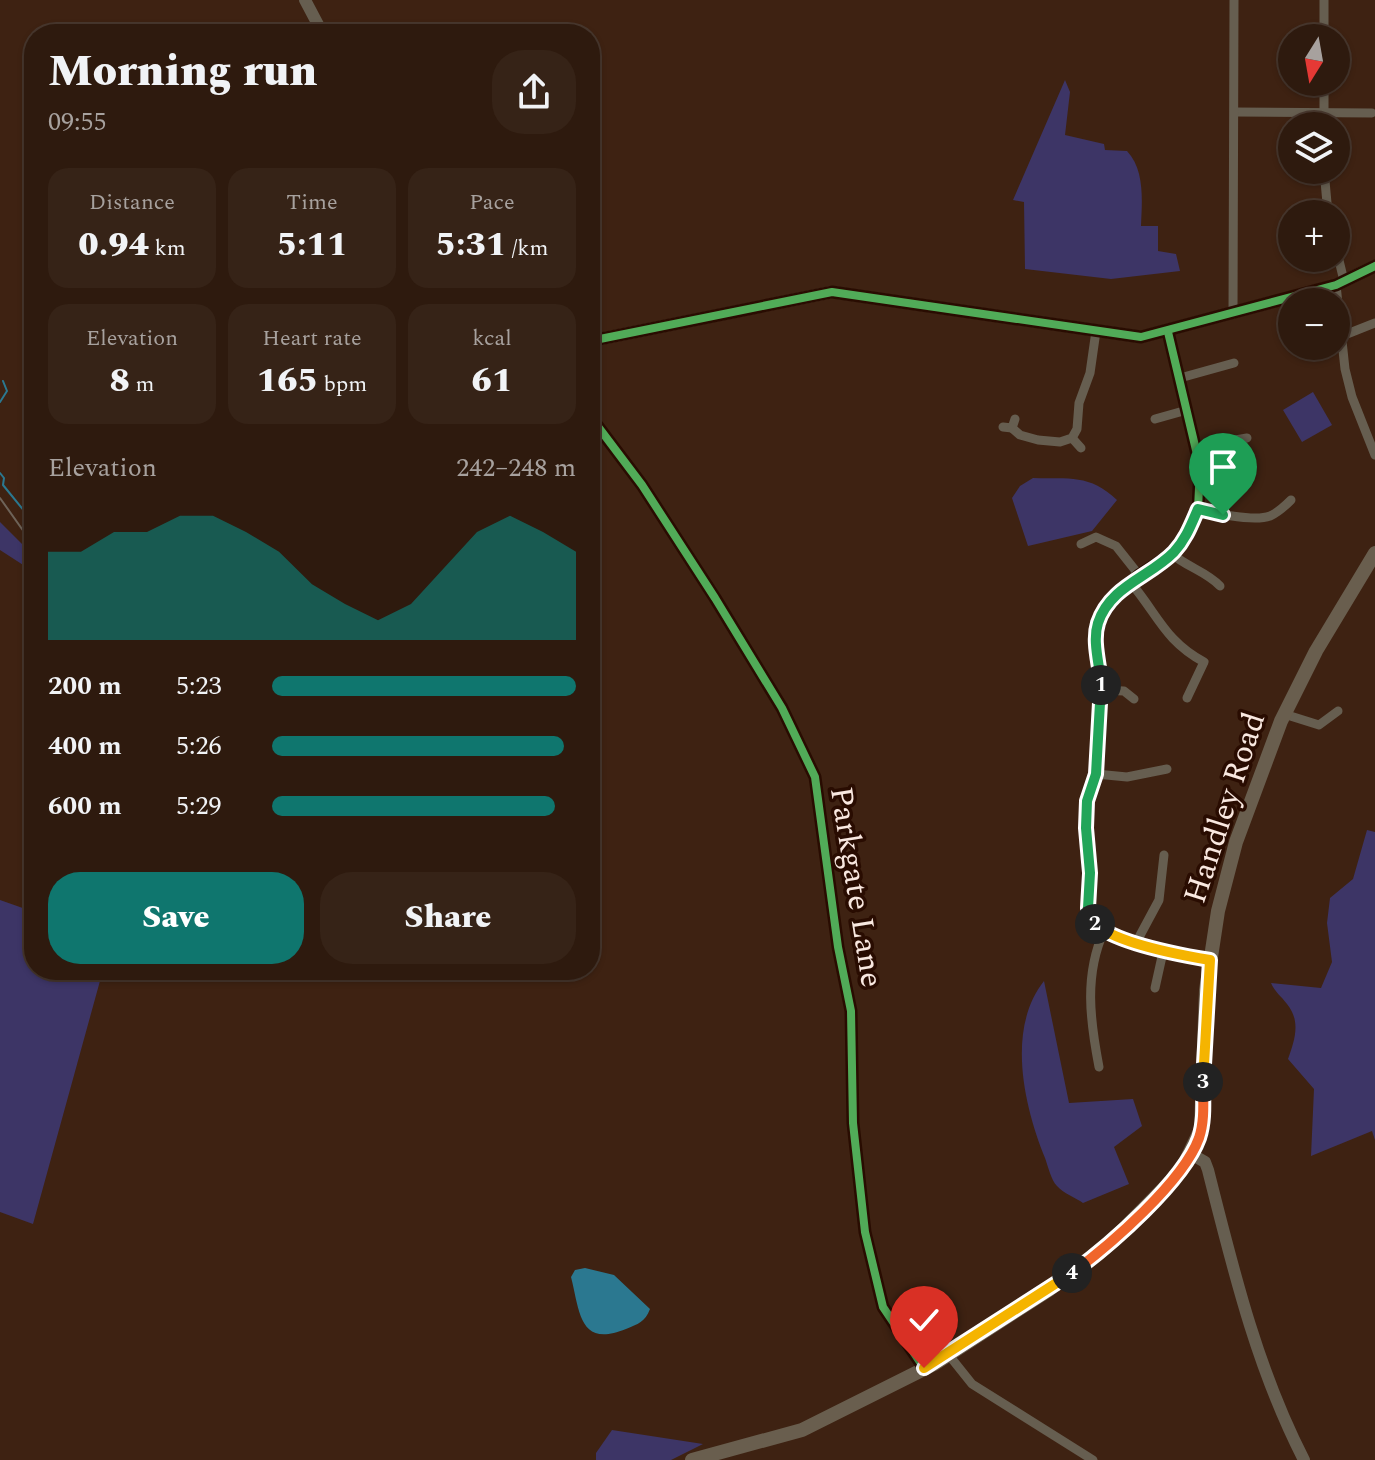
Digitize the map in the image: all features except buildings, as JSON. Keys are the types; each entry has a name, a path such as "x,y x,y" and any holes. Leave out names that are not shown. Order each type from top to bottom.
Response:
{"main road":[{"name":"Handley Road","path":"1191,1154 1203,1116 1202,1054 1210,960 1236,842 1284,714 1316,651 1375,553"},
{"path":"692,1460 802,1430 948,1354 1050,1289 1105,1248 1181,1171 1191,1154"}],"street":[{"path":"305,0 318,24"},
{"path":"1233,314 1234,0"},
{"path":"1324,0 1324,24"},
{"path":"1235,112 1278,112"},
{"path":"1350,113 1372,113"},
{"path":"600,339 832,292 1141,337 1340,283 1375,266"},
{"path":"1339,272 1340,288"},
{"path":"1350,333 1375,323"},
{"path":"1010,425 1028,438 1060,442 1072,438 1077,429 1079,403 1090,373 1096,331"},
{"path":"1168,332 1195,447 1201,487 1198,509 1186,538 1172,554 1139,575 1111,601 1098,624 1097,654 1102,690 1096,774 1086,815 1090,873 1088,908 1093,922 1104,931 1163,952 1210,960"},
{"path":"1346,360 1352,397 1375,455"},
{"path":"1180,378 1234,363"},
{"path":"1155,419 1187,410"},
{"name":"Parkgate Lane","path":"600,429 642,485 715,598 782,708 815,777 838,947 851,1011 853,1123 865,1232 883,1307 924,1368"},
{"path":"1072,438 1081,448"},
{"path":"1195,447 1247,438"},
{"path":"1198,509 1223,515 1269,516 1291,500"},
{"path":"1269,516 1272,530"},
{"path":"1081,544 1096,537 1116,546 1139,575"},
{"path":"1172,554 1220,586"},
{"path":"1131,583 1148,603 1167,636 1183,651 1204,662 1187,698"},
{"path":"1102,690 1124,691 1134,699"},
{"path":"1284,714 1319,725 1338,711"},
{"path":"1096,774 1127,777 1167,769"},
{"path":"1137,941 1159,900 1164,855"},
{"path":"1099,1067 1089,1003 1094,953 1104,931"},
{"path":"1155,988 1163,952"},
{"path":"1191,1154 1205,1162 1208,1170 1242,1303 1270,1383 1304,1460"},
{"path":"948,1354 972,1384 1093,1460"}],"shaded area":[{"path":"1065,80 1070,92 1065,135 1104,144 1105,150 1127,151 1140,176 1141,226 1158,226 1158,251 1176,254 1180,271 1111,279 1025,269 1024,202 1013,200"},
{"path":"1313,392 1332,425 1302,442 1283,410"},
{"path":"1033,478 1088,482 1117,500 1092,531 1028,546 1012,498 1020,486"},
{"path":"0,522 24,546 24,566 0,550"},
{"path":"1367,830 1375,832 1375,1140 1372,1131 1311,1156 1314,1089 1288,1059 1294,1038 1294,1017 1271,983 1321,988 1332,962 1327,923 1330,898 1353,879"},
{"path":"0,900 24,908 24,980 100,980 33,1224 0,1212"},
{"path":"1044,981 1069,1103 1133,1099 1142,1126 1114,1147 1129,1184 1083,1203 1063,1191 1053,1180 1025,1092 1022,1044 1025,1022 1032,1000"},
{"path":"612,1430 703,1444 671,1460 596,1460 596,1453"}],"water":[{"path":"585,1268 614,1275 650,1309 646,1317 634,1326 611,1334 590,1330 580,1314 571,1277 575,1270"}],"waterway":[{"path":"0,402 7,391 3,381"},
{"path":"0,473 4,478 3,485 24,511"}],"railway":[{"path":"0,498 24,532"}],"cycle path":[{"path":"600,339 832,292 1141,337 1336,285 1375,266"},
{"path":"1168,332 1200,467 1198,509 1186,538 1172,554 1139,575 1111,601 1098,624 1097,654 1102,690 1096,774 1087,801 1088,908 1096,924 1110,934 1153,948 1210,960"},
{"path":"600,429 642,485 715,598 782,708 815,777 838,947 851,1011 853,1123 865,1232 883,1307 924,1368"}],"route":[{"path":"924,1368 1050,1289 1105,1248 1181,1171 1198,1139 1203,1116 1202,1054 1210,960 1163,952 1104,931 1093,922 1088,908 1087,801 1096,774 1102,690 1097,654 1098,624 1111,601 1139,575 1172,554 1186,538 1198,509 1223,515"}]}
